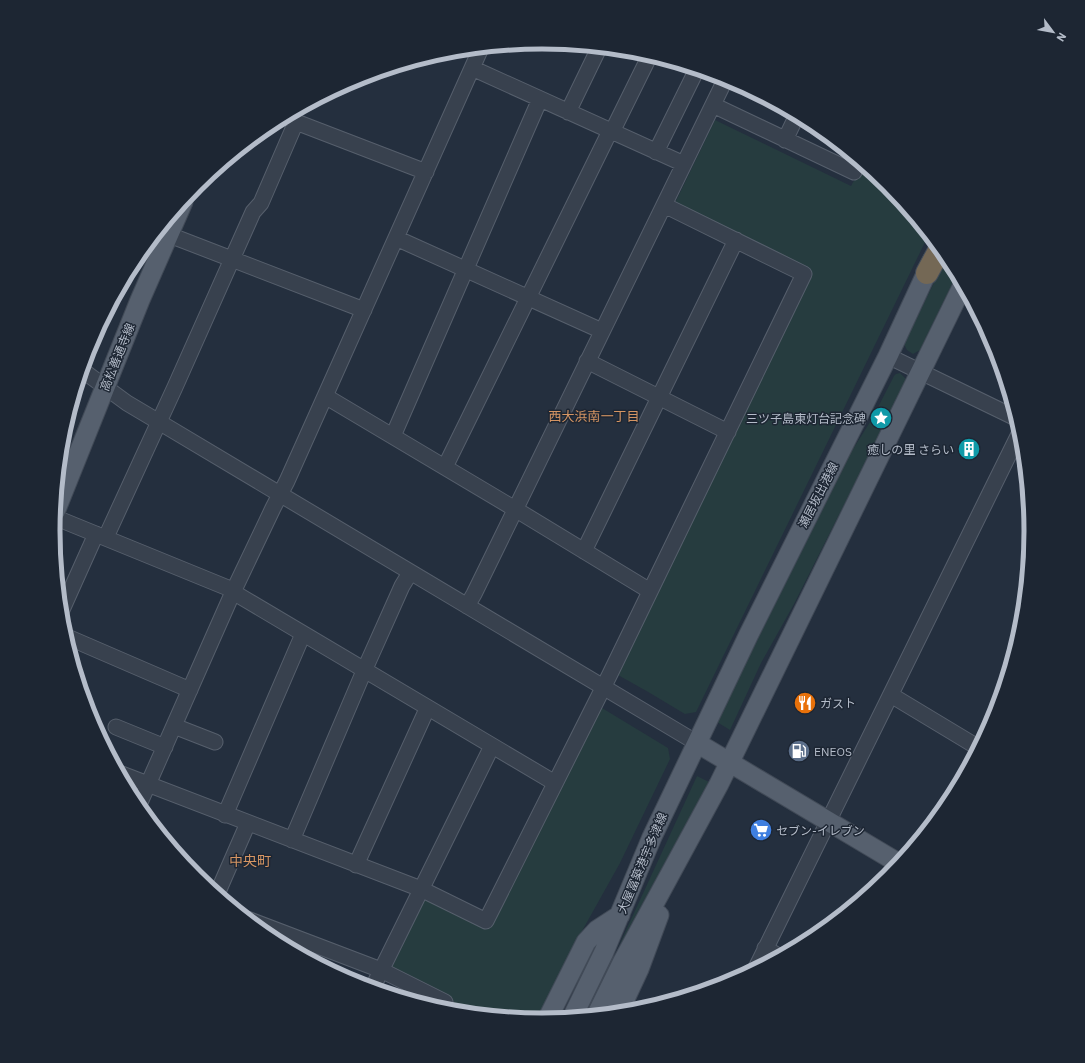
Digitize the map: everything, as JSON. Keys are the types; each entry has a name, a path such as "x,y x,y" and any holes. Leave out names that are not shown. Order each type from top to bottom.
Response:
{"highway":[{"path":"927,273 937,254"}],"main road":[{"name":"高松善通寺線","path":"61,496 140,300 162,235"},
{"name":"瀬居坂出港線","path":"697,743 749,634 888,356 927,273"},
{"path":"599,1011 623,961 683,852 730,762 960,291"},
{"path":"697,743 895,861"},
{"name":"大屋冨築港宇多津線","path":"574,1013 604,952 652,838 697,743"},
{"path":"621,1007 639,969 683,852"},
{"path":"551,1014 586,942 597,930 620,915"}],"street":[{"path":"568,112 597,52"},
{"path":"141,800 233,592 287,481 479,53"},
{"path":"445,467 647,60"},
{"path":"472,68 684,164"},
{"path":"656,152 695,74"},
{"path":"467,606 713,105 720,83"},
{"path":"393,436 540,99"},
{"path":"713,105 854,172 857,166"},
{"path":"292,119 426,172"},
{"path":"65,603 159,422 253,212 261,203 291,120"},
{"path":"785,140 794,120"},
{"path":"127,776 421,889 486,921 603,687 804,274 664,205"},
{"path":"164,233 364,310"},
{"path":"396,238 602,331"},
{"path":"584,551 736,240"},
{"path":"888,356 1011,416"},
{"path":"588,361 728,432"},
{"path":"87,374 127,403 697,743"},
{"path":"325,396 650,591"},
{"path":"759,963 1016,439"},
{"path":"60,519 228,588 427,709 555,783"},
{"path":"292,840 364,671 402,586 410,573"},
{"path":"225,815 302,634"},
{"path":"72,639 190,690"},
{"path":"891,695 975,745"},
{"path":"356,865 427,709"},
{"path":"174,726 215,742"},
{"path":"116,727 165,747"},
{"path":"375,983 492,746"},
{"path":"219,889 248,823"},
{"path":"264,926 381,970 445,1002 444,1004"},
{"path":"766,948 775,954"}],"green space":[{"path":"715,120 851,186 860,169 884,190 926,240 696,712 685,714 618,675 617,671 811,272 678,206 676,201"},
{"path":"944,263 954,280 920,350 913,354 907,350 904,344"},
{"path":"900,373 905,378 906,382 794,604 761,663 730,730 717,722 846,460 872,419 894,376"},
{"path":"602,708 668,748 670,759 620,863 577,940 540,1014 511,1013 452,1006 454,1001 394,971 392,967 424,901 429,900 488,928 598,709"},
{"path":"697,776 709,782 617,950"}],"place":[{"name":"三ツ子島東灯台記念碑","path":"881,418"},
{"name":"癒しの里 さらい","path":"969,449"},
{"name":"ガスト","path":"805,703"},
{"name":"ENEOS","path":"799,751"},
{"name":"セブン-イレブン","path":"761,830"}],"district":[{"name":"西大浜南一丁目","path":"594,416"},
{"name":"中央町","path":"250,861"}]}
